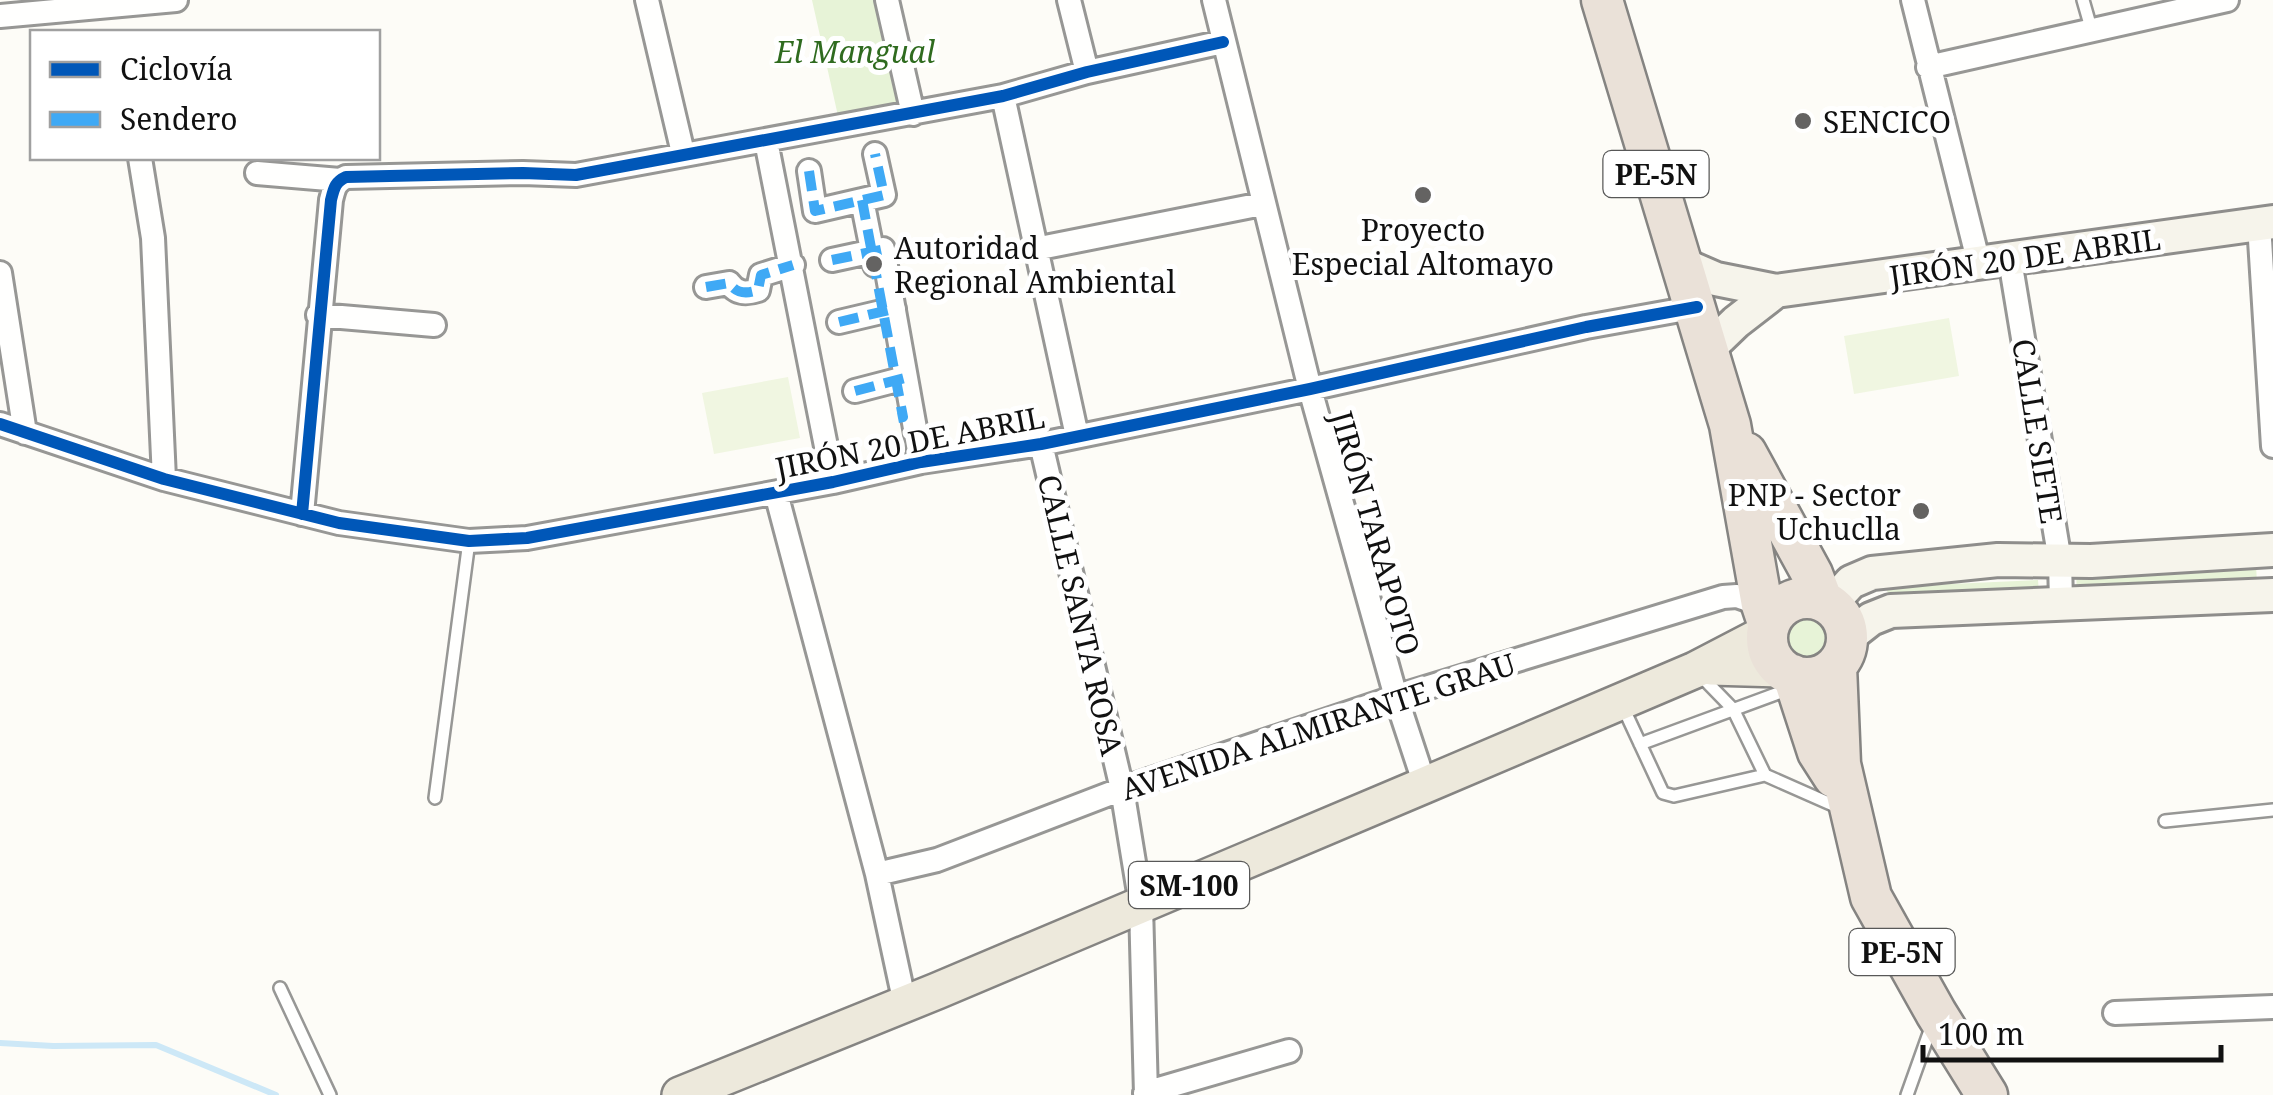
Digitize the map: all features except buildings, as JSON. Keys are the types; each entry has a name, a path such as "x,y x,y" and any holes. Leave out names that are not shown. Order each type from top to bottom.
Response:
{"highway":[{"name":"PE-5N","path":"1602,0 1710,348 1778,649 1818,752 1849,804"},
{"name":"PE-5N","path":"1730,424 1812,574 1834,627 1840,764 1871,897 1936,1014 1988,1095"},
{"path":"1796,599 1834,627 1824,675 1808,678 1778,649 1775,614 1796,599"}],"main road":[{"name":"JIRÓN 20 DE ABRIL","path":"1776,291 2266,223"},
{"path":"1684,265 1716,279 1776,291"},
{"path":"1710,348 1776,291"},
{"path":"1834,627 1851,582 1872,573 1998,560 2273,550"},
{"path":"1834,627 1891,611 2273,595"},
{"name":"SM-100","path":"680,1095 1696,670 1778,649"}],"street":[{"path":"0,16 176,0"},
{"path":"648,0 683,153"},
{"path":"887,0 913,114"},
{"path":"1069,0 1088,72"},
{"name":"JIRÓN TARAPOTO","path":"1214,0 1310,389 1396,698 1425,785"},
{"name":"CALLE SIETE","path":"1913,0 1928,67 1994,262 2060,560 2062,602"},
{"path":"1928,67 2227,0"},
{"path":"118,8 121,30"},
{"path":"302,514 331,200 333,188 340,180 523,173 576,175 1003,96 1088,72 1223,42"},
{"name":"CALLE SANTA ROSA","path":"1003,96 1077,436"},
{"path":"766,140 833,482"},
{"path":"809,171 815,211 884,195 875,154"},
{"path":"140,160 153,238 164,480"},
{"path":"257,173 340,180"},
{"path":"862,200 878,251 901,379 921,462"},
{"path":"1036,249 1262,204"},
{"path":"2266,223 2273,446"},
{"path":"832,260 878,251"},
{"path":"706,288 729,283 738,292 749,293 758,290 761,275 793,265"},
{"path":"0,272 24,433"},
{"name":"JIRÓN 20 DE ABRIL","path":"0,424 164,480 339,523 469,541 526,538 776,493 921,462 1041,444 1586,327 1697,307"},
{"path":"840,322 889,310"},
{"path":"318,316 434,325"},
{"path":"855,391 901,379"},
{"path":"898,418 903,416 901,379"},
{"name":"CALLE SANTA ROSA","path":"1041,444 1122,789 1141,905 1145,1094"},
{"path":"776,493 876,874 904,1004"},
{"name":"AVENIDA ALMIRANTE GRAU","path":"876,874 937,860 1122,789 1396,698 1723,598 1736,596 1778,649"},
{"path":"2115,1013 2273,1007"},
{"path":"1145,1094 1289,1051"}],"lane":[{"path":"2083,0 2091,28"},
{"path":"434,798 469,541"},
{"path":"1640,744 1733,708 1778,649"},
{"path":"1696,670 1733,708 1765,775"},
{"path":"1620,702 1663,793 1674,796 1765,775 1849,804"},
{"path":"2165,820 2273,810"},
{"path":"280,988 330,1095"},
{"path":"1907,1095 1936,1014"}],"green space":[{"name":"El Mangual","path":"812,0 875,0 899,103 838,116"},
{"path":"1949,318 1959,376 1854,394 1844,336"},
{"path":"788,377 800,438 714,454 702,393"},
{"path":"2256,564 2257,584 2077,593 2076,572"},
{"path":"2038,580 2039,593 1892,598 1884,587"},
{"path":"1808,605 1829,613 1837,634 1829,655 1808,663 1787,655 1779,634 1787,613"}],"waterway":[{"path":"0,1043 156,1045 276,1095"}],"marked path":[{"path":"809,171 815,211 884,195 875,154"},
{"path":"862,200 903,417 898,418"},
{"path":"832,260 881,250"},
{"path":"706,287 729,283 739,291 758,290 761,275 793,265"},
{"path":"839,322 893,309"},
{"path":"855,391 905,378"}],"cycle path":[{"path":"302,514 331,200 339,181 346,177 576,175 1003,96 1087,72 1223,42"},
{"path":"0,424 164,479 339,523 469,541 527,538 921,462 1041,444 1586,327 1697,307"}],"place":[{"name":"SENCICO","path":"1803,121"},
{"name":"Proyecto Especial Altomayo","path":"1423,195"},
{"name":"Autoridad Regional Ambiental","path":"874,264"},
{"name":"PNP - Sector Uchuclla","path":"1921,511"}]}
